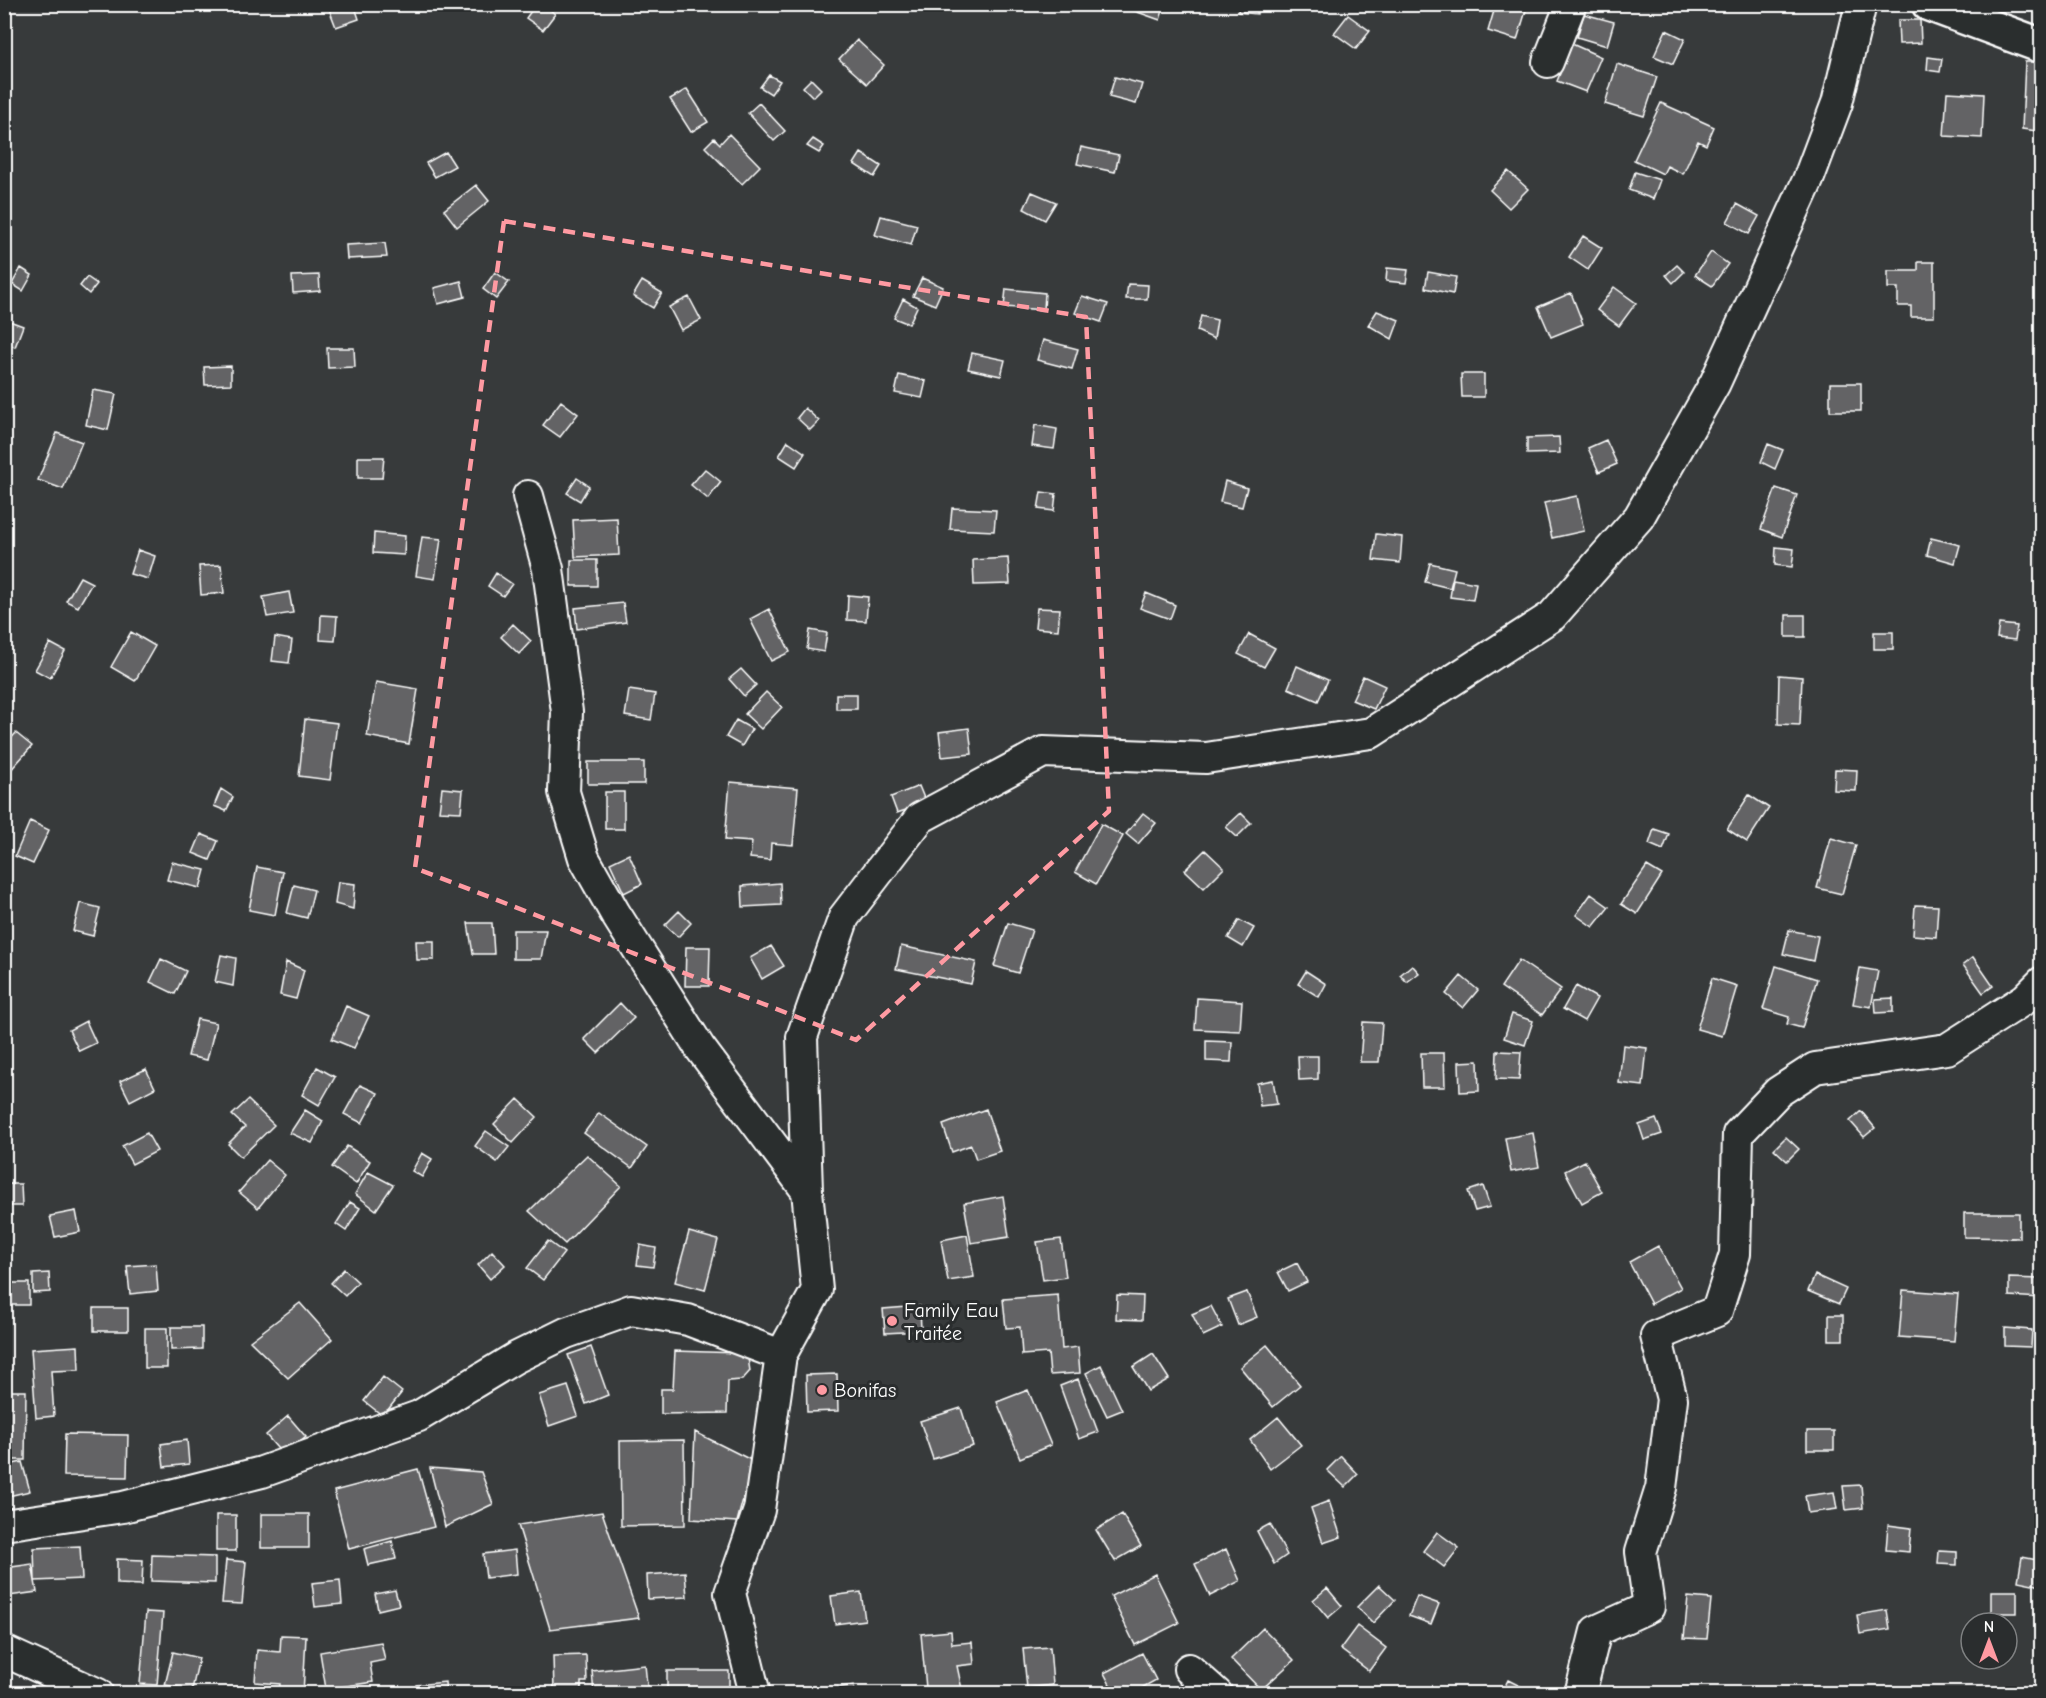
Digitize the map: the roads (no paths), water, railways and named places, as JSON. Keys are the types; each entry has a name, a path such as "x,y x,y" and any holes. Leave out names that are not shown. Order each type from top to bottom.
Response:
{"street":[{"path":"1548,62 1571,4"},
{"path":"756,1694 730,1593 759,1510 781,1355 817,1290 807,1191 802,1037 844,917 920,818 1043,752 1206,758 1371,733 1552,616 1639,517 1715,383 1808,180 1838,103 1861,4"},
{"path":"1929,4 2042,46"},
{"path":"528,496 548,569 567,712 564,792 584,858 621,923 700,1048 807,1191"},
{"path":"543,783 570,811"},
{"path":"1580,1694 1596,1631 1648,1607 1641,1552 1661,1488 1672,1399 1656,1336 1717,1311 1735,1254 1738,1134 1778,1092 1815,1068 1947,1049 2025,999 2042,982"},
{"path":"4,1525 123,1507 262,1472 419,1416 514,1358 566,1333 631,1310 688,1320 781,1355"},
{"path":"4,1651 98,1694"},
{"path":"1189,1669 1217,1694"}],"place":[{"name":"Family Eau Traitée","path":"892,1321"},
{"name":"Bonifas","path":"822,1390"}]}
